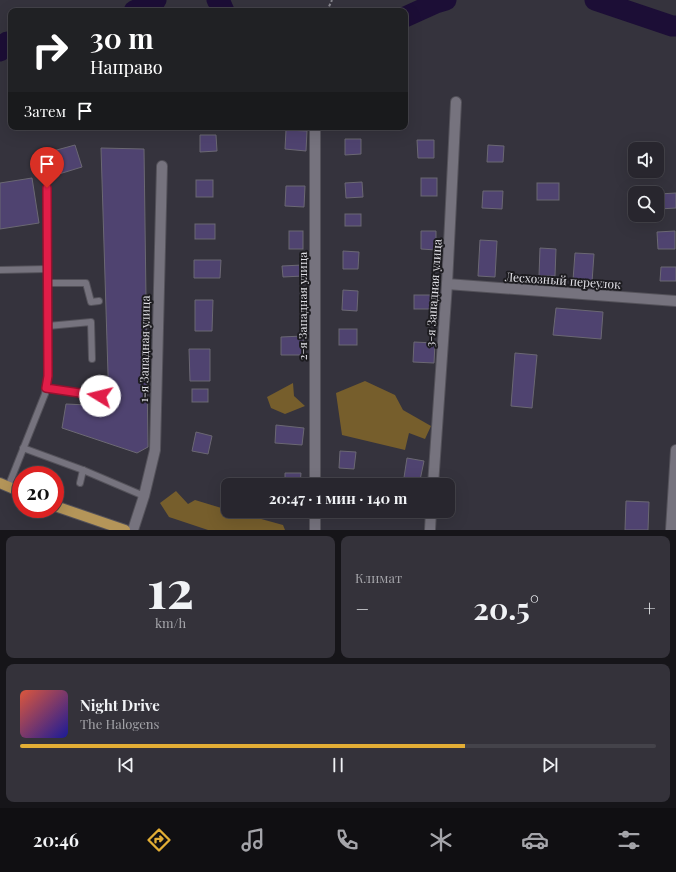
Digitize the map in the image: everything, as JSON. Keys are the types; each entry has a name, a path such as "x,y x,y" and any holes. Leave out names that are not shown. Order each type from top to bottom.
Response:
{"main road":[{"path":"64,509 125,530"}],"street":[{"name":"3-я Западная улица","path":"433,478 447,284 456,102"},
{"name":"2-я Западная улица","path":"315,130 315,478"},
{"name":"1-я Западная улица","path":"133,530 144,496 155,450 162,166"},
{"name":"Лесхозный переулок","path":"447,284 676,302"},
{"path":"671,530 676,450"},
{"path":"315,518 315,530"},
{"path":"430,530 431,518"}],"lane":[{"path":"4,485 23,448 45,394 48,376 47,188"},
{"path":"0,270 47,269"},
{"path":"48,283 86,283 91,302 99,301"},
{"path":"48,326 91,322 92,359"},
{"path":"46,388 100,396"},
{"path":"23,448 83,470 144,496"},
{"path":"80,483 83,470"}],"shaded area":[{"path":"365,381 395,395 403,410 431,426 425,439 409,433 405,450 342,435 336,393"},
{"path":"293,383 294,396 305,406 285,414 271,408 267,397"},
{"path":"176,491 188,504 195,500 221,508 221,518 258,518 283,525 285,530 208,530 169,517 160,503"}],"building":[{"path":"286,130 307,131 306,151 285,149"},
{"path":"200,135 216,135 217,151 200,152"},
{"path":"345,139 361,139 361,154 345,155"},
{"path":"417,140 434,140 434,158 418,158"},
{"path":"75,145 82,167 49,177 42,154"},
{"path":"488,145 504,146 503,162 487,162"},
{"path":"101,148 144,149 148,447 137,453 62,428 66,404 109,406"},
{"path":"32,178 39,223 0,229 0,183"},
{"path":"421,178 437,178 437,196 421,196"},
{"path":"196,180 213,180 213,197 196,197"},
{"path":"362,182 363,197 346,198 345,183"},
{"path":"537,183 559,183 559,200 537,200"},
{"path":"286,186 305,186 304,207 285,206"},
{"path":"483,191 503,191 502,209 482,208"},
{"path":"676,193 676,208 664,209 664,194"},
{"path":"345,214 361,214 361,226 345,226"},
{"path":"195,224 215,224 215,239 195,239"},
{"path":"289,231 303,231 303,249 289,249"},
{"path":"421,231 436,231 436,250 421,249"},
{"path":"675,231 675,249 658,249 657,232"},
{"path":"480,240 497,241 495,277 478,276"},
{"path":"540,248 556,249 555,276 539,276"},
{"path":"343,251 359,252 358,269 343,269"},
{"path":"575,253 594,254 592,282 573,280"},
{"path":"194,260 221,260 220,278 194,278"},
{"path":"302,265 303,276 283,277 282,266"},
{"path":"661,267 676,267 676,281 660,281"},
{"path":"343,290 358,291 357,311 342,310"},
{"path":"414,295 433,295 433,309 414,309"},
{"path":"195,300 213,300 212,331 195,331"},
{"path":"556,308 603,312 601,339 553,335"},
{"path":"339,329 357,329 357,345 339,345"},
{"path":"303,336 304,355 281,355 281,337"},
{"path":"414,342 435,343 434,363 413,362"},
{"path":"189,349 210,349 210,381 190,381"},
{"path":"515,353 537,355 532,408 511,406"},
{"path":"192,389 208,389 208,402 192,402"},
{"path":"276,425 304,428 302,445 275,443"},
{"path":"196,432 212,436 208,454 192,451"},
{"path":"340,451 356,452 354,469 339,468"},
{"path":"407,458 424,461 420,478 404,478"},
{"path":"285,473 301,473 301,478 285,478"},
{"path":"626,501 649,502 648,530 625,530"}],"waterway":[{"path":"140,8 156,0"},
{"path":"217,0 220,2 223,8"},
{"path":"408,16 446,0"},
{"path":"595,0 672,26 676,26"},
{"path":"0,51 8,42"}],"route":[{"path":"47,188 48,376 46,388 100,396"}]}
